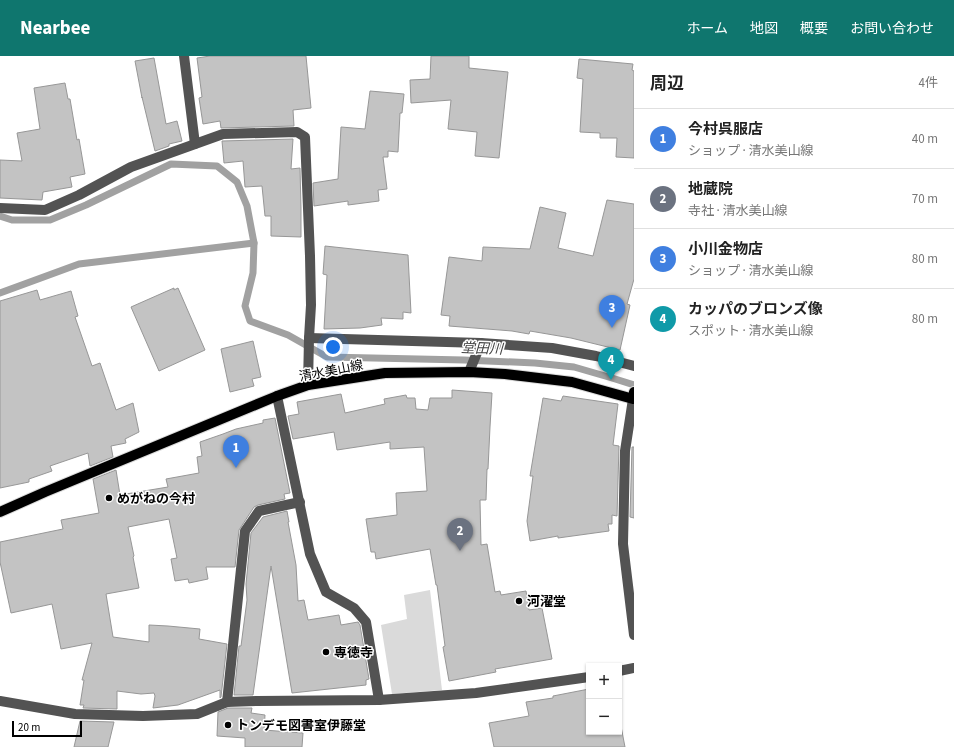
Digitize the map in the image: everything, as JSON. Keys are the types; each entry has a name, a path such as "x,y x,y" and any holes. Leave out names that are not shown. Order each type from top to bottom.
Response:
{"main road":[{"name":"清水美山線","path":"0,512 277,396 308,385 385,373 470,368 572,382 634,397"}],"street":[{"path":"184,56 195,144"},
{"path":"0,208 45,210 79,195 131,167 222,134 297,132 305,137 311,305 308,385"},
{"path":"309,338 481,343 552,348 596,356 634,366"},
{"path":"470,368 481,343"},
{"path":"277,396 310,554 326,592 354,608 366,622 379,700"},
{"path":"634,397 625,451 623,544 634,634"},
{"path":"227,702 245,531 259,511 300,502"},
{"path":"622,670 634,668"},
{"path":"0,701 75,714 143,716 197,714 227,702 379,700 476,693 586,677"}],"shaded area":[{"path":"430,590 442,690 392,694 381,625 407,619 404,595"}],"building":[{"path":"210,56 306,56 311,108 293,110 294,126 221,128 220,121 203,124 199,98 202,97 197,58"},
{"path":"431,56 469,56 469,68 508,72 499,158 475,156 477,132 448,129 451,100 411,103 410,80 430,79"},
{"path":"154,58 166,124 177,121 182,141 169,144 169,146 155,151 135,61"},
{"path":"579,59 633,64 634,158 616,157 617,138 600,138 600,133 580,132 583,79 577,78"},
{"path":"65,83 68,99 70,99 77,140 79,139 85,174 70,177 72,187 43,192 42,200 0,198 0,160 22,161 17,133 40,129 34,88"},
{"path":"370,91 404,94 402,113 400,113 398,152 388,151 388,157 383,157 387,189 378,190 379,201 348,205 348,201 314,206 313,183 338,179 341,127 365,129"},
{"path":"293,139 291,169 300,168 301,237 271,236 271,216 265,216 262,186 245,187 243,161 224,163 222,141"},
{"path":"607,200 634,204 634,279 627,304 630,305 620,350 571,338 530,331 529,334 512,331 449,326 450,316 441,315 449,257 482,261 483,247 530,249 540,207 566,213 558,248 593,256"},
{"path":"325,246 408,255 411,313 403,312 403,319 381,318 382,325 360,328 324,329 327,275 323,274"},
{"path":"174,288 174,290 178,288 205,350 159,371 131,307"},
{"path":"37,290 40,300 71,291 78,316 75,317 92,366 100,363 116,410 133,403 139,432 125,439 126,443 111,446 113,457 90,466 88,453 50,466 52,471 29,479 29,482 0,488 0,301"},
{"path":"253,341 261,377 252,379 254,386 230,392 221,349"},
{"path":"452,390 492,393 486,500 480,500 481,545 487,544 495,592 500,591 501,595 526,591 529,610 542,608 552,659 495,669 496,672 449,681 443,647 445,646 437,585 430,549 376,559 375,552 371,552 366,519 397,515 396,493 427,491 424,447 390,449 390,442 337,450 334,432 293,439 288,416 299,414 297,402 341,394 345,413 385,404 384,399 406,395 407,398 415,398 416,409 428,410 430,398 452,398"},
{"path":"563,396 618,404 613,445 619,446 617,516 612,515 612,524 608,524 609,531 558,538 558,536 530,541 527,521 533,476 530,476 543,398 561,401"},
{"path":"275,418 290,493 284,494 285,499 254,507 239,530 235,567 206,567 208,579 189,583 188,579 175,581 171,559 177,558 169,519 128,527 139,588 106,594 113,637 149,642 149,625 168,626 200,629 199,639 227,644 221,697 220,698 220,690 178,705 153,708 154,693 141,694 117,691 117,709 83,708 84,705 80,705 84,680 82,680 92,643 61,649 52,604 11,613 0,562 0,542 63,529 61,520 99,513 93,479 116,470 120,495 168,487 166,479 199,473 197,457 202,456 200,442 236,429 263,423 263,420"},
{"path":"632,447 634,447 634,518 630,517"},
{"path":"287,511 296,565 298,601 304,600 308,620 339,615 341,625 358,622 360,625 369,679 366,680 366,685 292,693 271,566 253,695 234,695 239,646 241,646 247,600 246,584 251,533 263,517"},
{"path":"586,690 586,735 622,735 622,732 625,747 494,747 489,723 529,716 526,702 553,698 553,696"},
{"path":"228,708 252,708 251,713 265,715 264,730 303,733 302,747 245,747 245,738 217,736 218,712"},
{"path":"80,721 114,722 108,747 74,747"}],"waterway":[{"name":"堂田川","path":"0,216 12,220 50,220 86,205 171,164 217,166 237,182 247,206 254,243 253,273 245,306 250,321 288,335 327,357 535,363 574,367 634,385"},
{"path":"0,293 79,264 254,243"}],"place":[{"name":"小川金物店","path":"612,328"},
{"name":"カッパのブロンズ像","path":"611,380"},
{"name":"今村呉服店","path":"236,468"},
{"name":"めがねの今村","path":"109,498"},
{"name":"地蔵院","path":"460,551"},
{"name":"河濯堂","path":"519,601"},
{"name":"専徳寺","path":"326,652"},
{"name":"トンデモ図書室伊藤堂","path":"228,725"}]}
